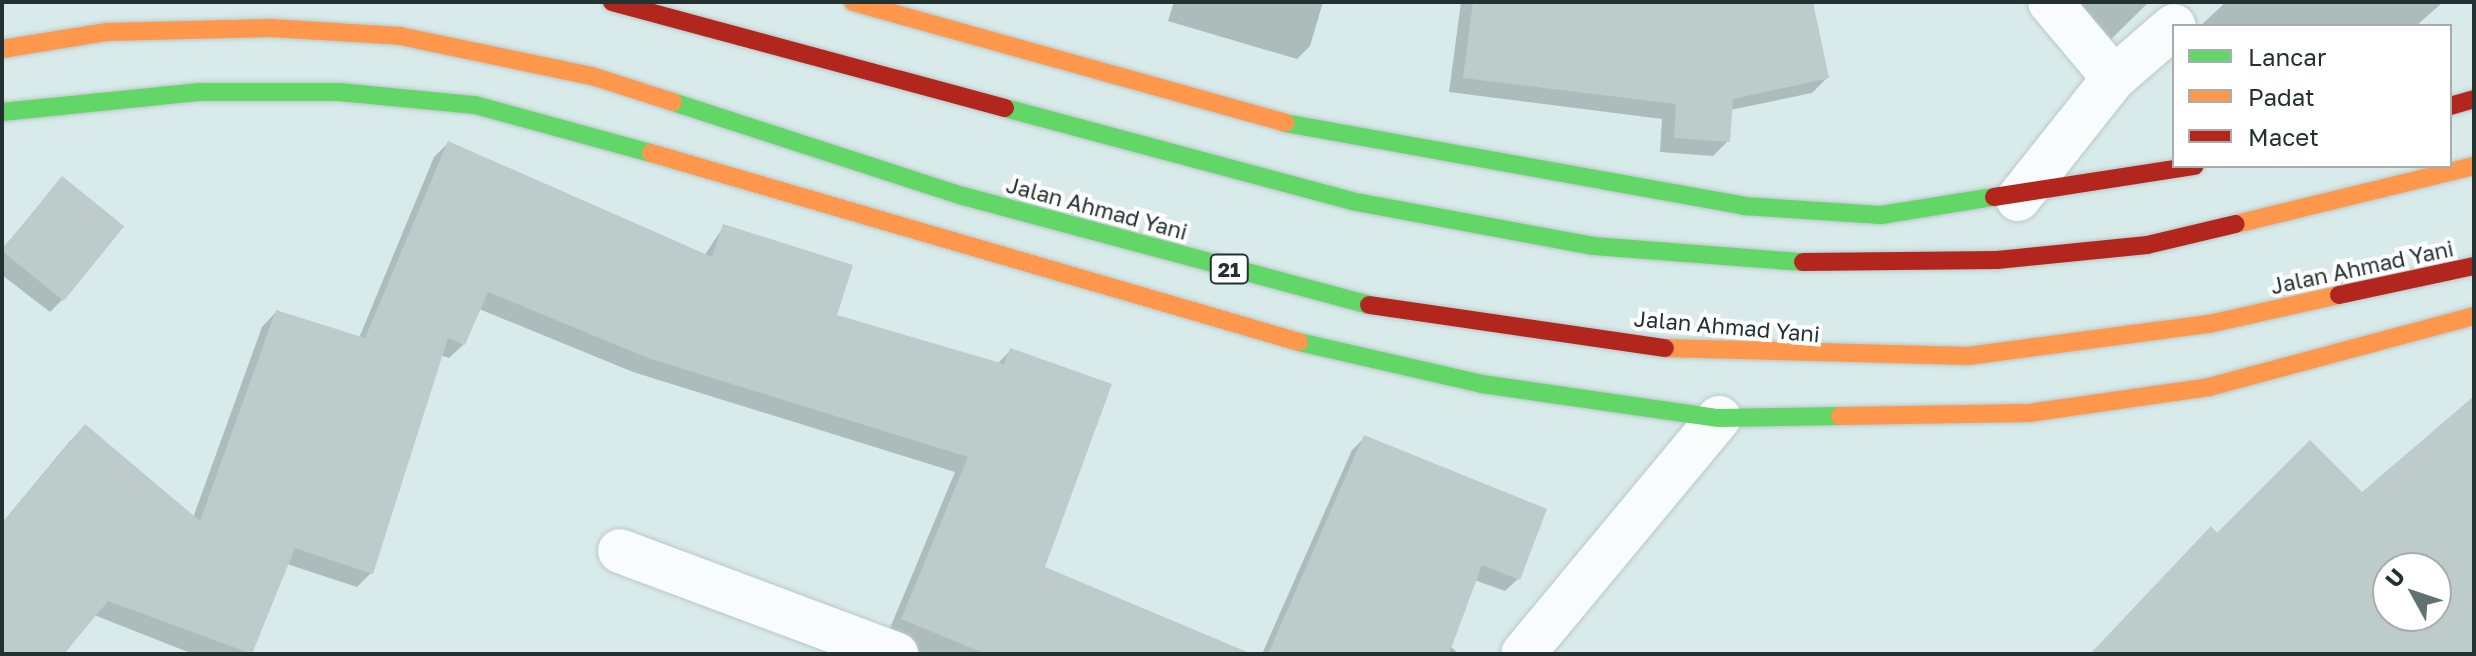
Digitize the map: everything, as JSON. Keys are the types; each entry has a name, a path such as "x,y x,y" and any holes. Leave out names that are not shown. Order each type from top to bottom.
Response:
{"main road":[{"path":"612,2 1351,201 1593,246 1763,262 1997,260 2147,245 2474,166"},
{"path":"853,2 1312,131 1728,204 1881,215 2018,199 2184,168"},
{"name":"Jalan Ahmad Yani","path":"2,49 106,32 271,28 400,36 592,76 963,196 1360,304 1687,351 1968,356 2209,324 2474,266"},
{"path":"2,112 200,92 339,92 475,105 874,214 1249,331 1482,384 1719,418 2029,413 2209,387 2474,316"},
{"path":"2452,105 2474,99"}],"street":[{"path":"2050,2 2114,78"},
{"path":"2176,24 2202,2"},
{"path":"2018,199 2114,78 2172,28"},
{"path":"1523,654 1719,418"},
{"path":"620,551 896,654"}],"building":[{"path":"1473,2 1813,2 1829,78 1733,99 1730,142 1674,138 1676,104 1463,78"},
{"path":"448,141 712,257 723,224 853,265 837,315 1004,364 1010,348 1112,384 1045,567 1252,654 986,654 901,619 968,457 648,358 488,292 465,345 448,338 373,574 295,548 252,654 108,601 64,654 2,654 2,523 85,424 200,521 276,310 365,338"},
{"path":"62,176 124,226 64,301 2,251"},
{"path":"2474,396 2474,654 2090,654 2211,526 2217,533 2310,440 2362,492"},
{"path":"1364,435 1547,509 1520,580 1482,565 1449,654 1268,654"}],"traffic: fast":[{"path":"2,112 200,92 339,92 475,105 651,153"},
{"path":"673,102 963,196 1369,305"},
{"path":"1005,108 1351,201 1593,246 1803,262"},
{"path":"1285,123 1744,206 1881,215 1994,197"},
{"path":"1299,342 1482,384 1719,418 1840,416"}],"traffic: slow":[{"path":"853,2 1285,123"},
{"path":"2,49 106,32 271,28 400,36 592,76 673,102"},
{"path":"651,153 1299,342"},
{"path":"2236,224 2474,166"},
{"path":"1665,348 1968,356 2209,324 2339,295"},
{"path":"1840,416 2029,413 2209,387 2474,316"}],"traffic: jam":[{"path":"612,2 1005,108"},
{"path":"2452,105 2474,99"},
{"path":"1994,197 2182,168"},
{"path":"1803,262 1997,260 2147,245 2236,224"},
{"path":"2339,295 2474,266"},
{"path":"1369,305 1665,348"}]}
